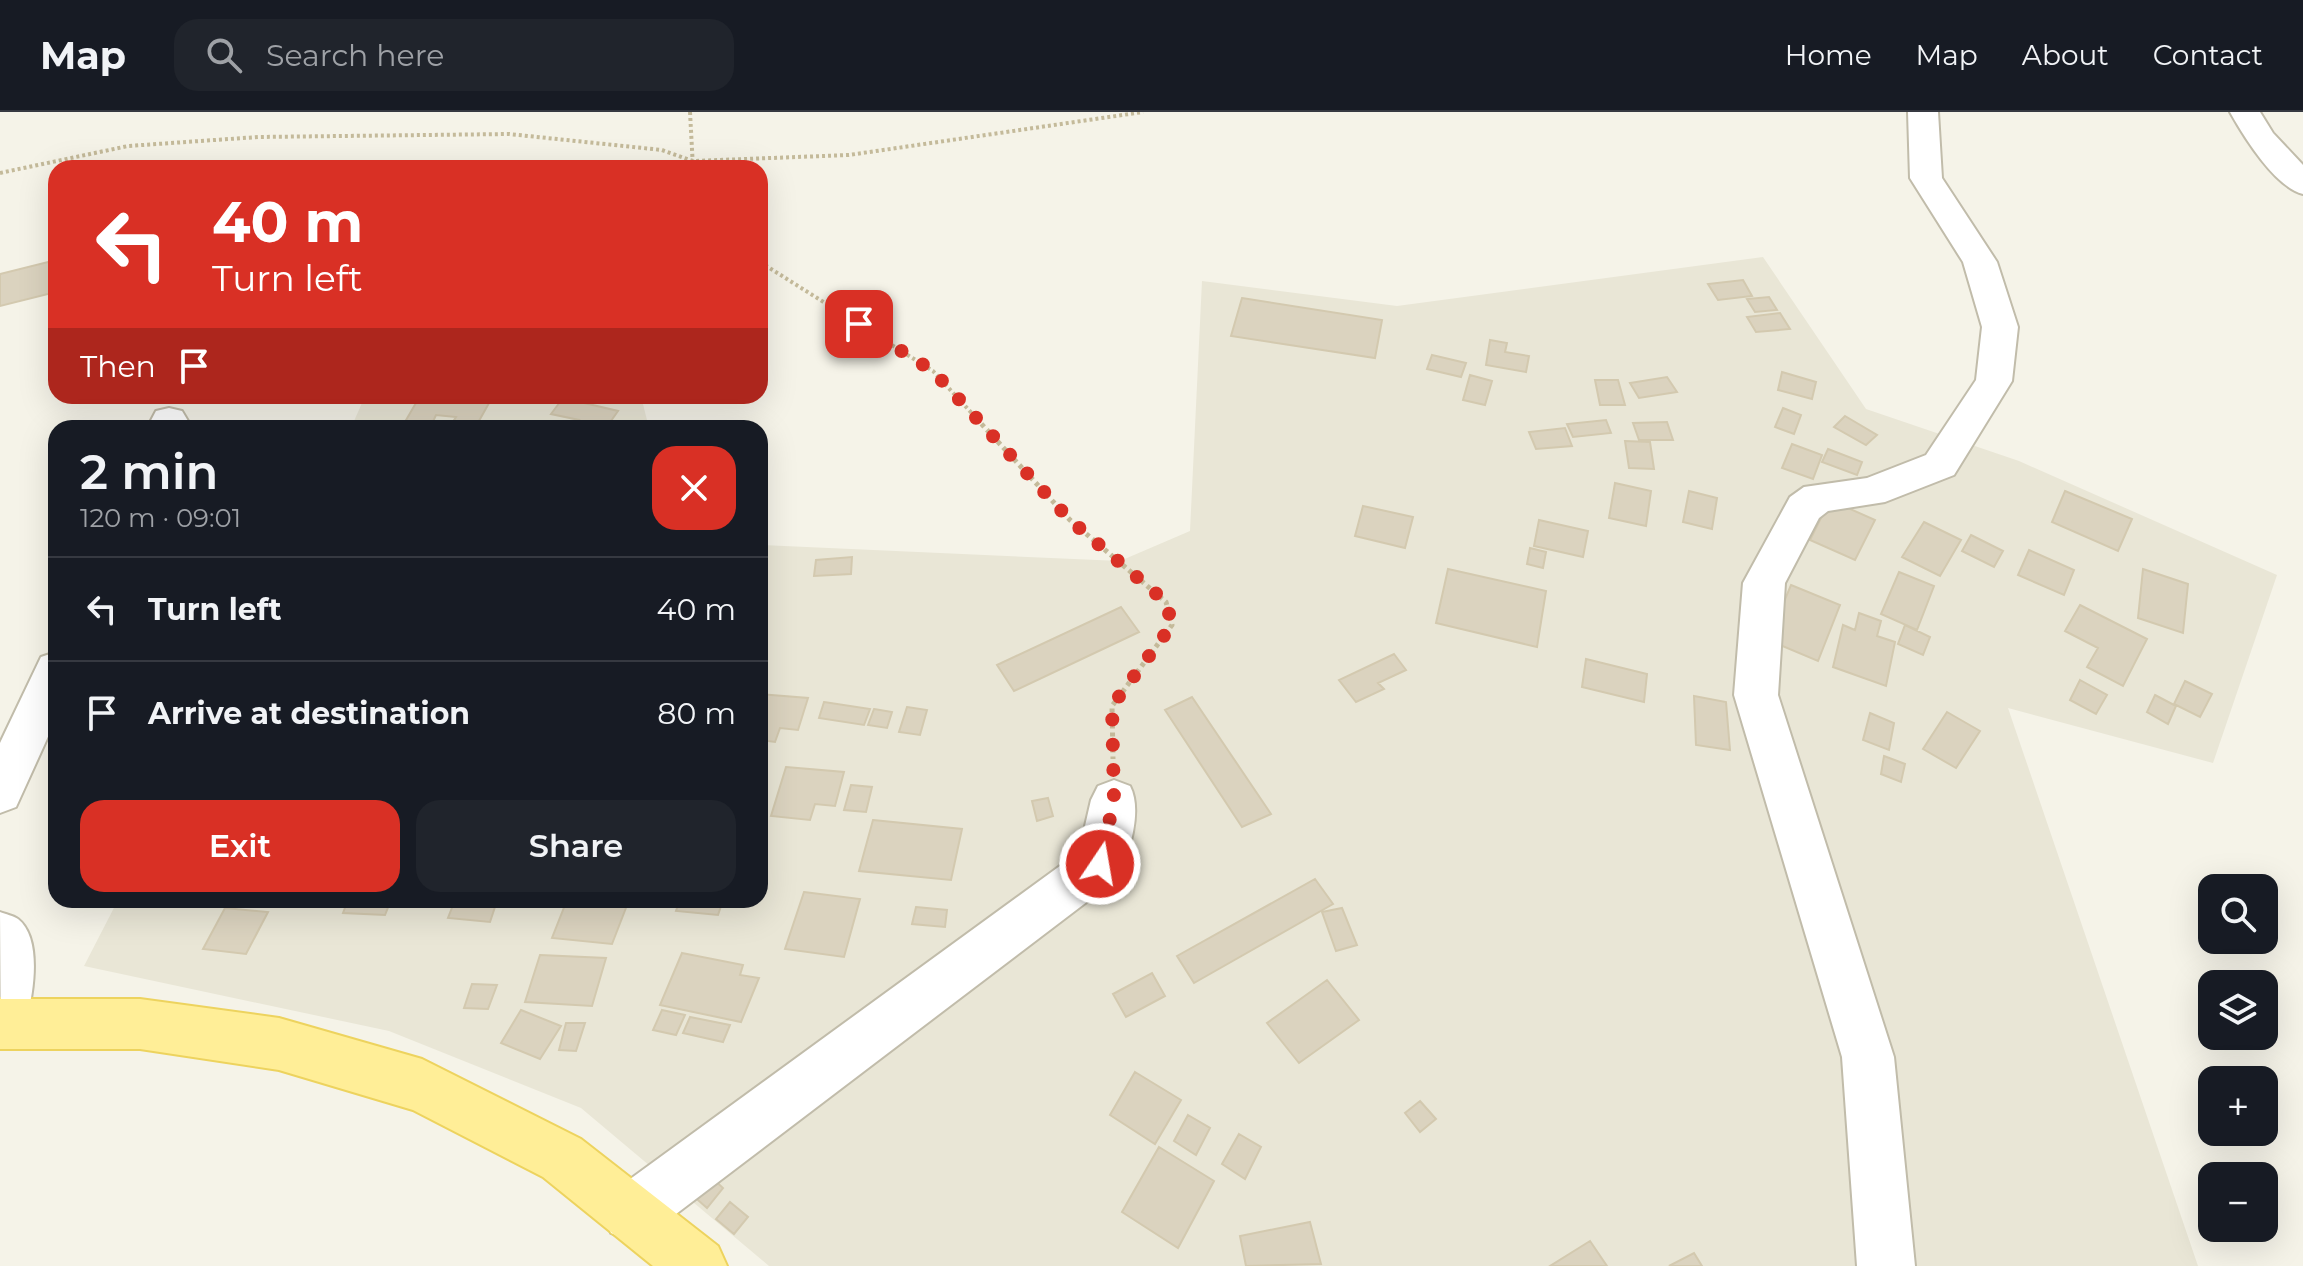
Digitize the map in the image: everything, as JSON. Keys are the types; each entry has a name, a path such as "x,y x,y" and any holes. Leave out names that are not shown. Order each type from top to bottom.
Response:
{"main road":[{"path":"1,1024 140,1024 279,1044 422,1086 562,1158 698,1266"}],"street":[{"path":"1886,1266 1868,1057 1756,695 1764,583 1804,508 1818,497 1871,492 1940,465 1994,381 2000,327 1980,262 1926,178 1923,112"},
{"path":"2245,112 2260,138 2303,184"},
{"path":"0,793 48,688"},
{"path":"631,1213 1100,864 1114,800"},
{"path":"0,935 10,949 1,1024"}],"path":[{"path":"690,112 693,160"},
{"path":"719,160 849,155 1143,112"},
{"path":"68,160 128,146 258,137 509,134 662,150 690,160"},
{"path":"0,173 48,165"},
{"path":"768,267 933,371 1070,520 1166,602 1172,625 1112,706 1114,800"}],"shaded area":[{"path":"1763,257 1866,409 2019,461 2277,575 2213,763 2008,708 2198,1266 769,1266 581,1108 389,1031 84,966 114,908 768,908 768,545 1120,561 1190,531 1202,281 1397,306"},
{"path":"362,404 643,404 647,420 354,420"}],"building":[{"path":"48,262 48,294 0,306 0,274"},
{"path":"1743,280 1752,296 1718,300 1708,284"},
{"path":"1769,297 1777,310 1755,312 1747,299"},
{"path":"1242,298 1382,320 1375,358 1231,336"},
{"path":"1780,313 1790,329 1756,332 1747,317"},
{"path":"1490,340 1507,343 1505,352 1529,356 1526,372 1486,365"},
{"path":"1432,355 1466,363 1461,377 1427,369"},
{"path":"1782,372 1816,382 1812,399 1778,390"},
{"path":"1470,375 1492,381 1485,405 1463,400"},
{"path":"1667,377 1677,392 1639,398 1630,383"},
{"path":"1595,380 1618,380 1625,405 1600,405"},
{"path":"415,404 488,404 480,420 454,420 456,417 436,415 434,420 406,420"},
{"path":"558,404 588,404 618,411 612,420 579,420 551,414"},
{"path":"1783,408 1801,415 1794,434 1775,427"},
{"path":"1845,416 1877,435 1866,445 1834,427"},
{"path":"1606,420 1611,433 1573,437 1567,424"},
{"path":"1667,422 1673,440 1639,440 1633,423"},
{"path":"1565,428 1572,446 1536,449 1529,432"},
{"path":"1625,441 1650,442 1654,469 1629,468"},
{"path":"1792,444 1822,455 1813,479 1782,468"},
{"path":"1828,449 1862,462 1857,475 1822,462"},
{"path":"1615,483 1651,491 1646,526 1609,518"},
{"path":"1689,491 1717,498 1712,529 1683,522"},
{"path":"2065,491 2132,519 2118,551 2052,522"},
{"path":"1830,500 1875,520 1855,560 1810,540"},
{"path":"1363,506 1413,517 1405,548 1355,536"},
{"path":"1539,520 1588,531 1583,557 1534,546"},
{"path":"1924,522 1961,540 1940,576 1902,557"},
{"path":"1971,535 2003,551 1994,567 1962,551"},
{"path":"1530,548 1546,552 1543,568 1527,564"},
{"path":"2029,550 2074,570 2064,595 2018,575"},
{"path":"852,557 851,574 814,576 816,560"},
{"path":"1448,569 1546,591 1537,647 1436,623"},
{"path":"2143,569 2188,584 2183,633 2138,618"},
{"path":"1899,572 1934,586 1917,630 1881,614"},
{"path":"1791,585 1840,605 1818,661 1768,640"},
{"path":"2080,605 2147,639 2123,686 2087,667 2098,648 2065,631"},
{"path":"1121,607 1139,632 1014,691 997,665"},
{"path":"1859,613 1881,621 1877,636 1895,642 1886,686 1833,667 1843,625 1855,630"},
{"path":"1905,625 1930,637 1923,655 1898,644"},
{"path":"1394,654 1406,670 1378,683 1384,689 1356,702 1339,680"},
{"path":"1586,659 1647,674 1644,702 1582,687"},
{"path":"2080,680 2107,695 2096,714 2070,700"},
{"path":"2185,681 2212,694 2200,717 2174,704"},
{"path":"768,695 808,698 798,730 780,728 775,742 768,741"},
{"path":"2155,695 2176,706 2168,724 2147,712"},
{"path":"1694,696 1726,702 1730,750 1696,745"},
{"path":"1192,697 1271,814 1242,827 1165,710"},
{"path":"824,702 870,709 864,725 819,718"},
{"path":"907,707 927,710 920,735 899,732"},
{"path":"874,709 892,712 887,728 868,725"},
{"path":"1947,712 1980,731 1956,768 1923,749"},
{"path":"1870,713 1894,723 1889,750 1863,740"},
{"path":"1884,756 1905,764 1901,782 1881,774"},
{"path":"786,767 844,772 835,806 815,804 810,820 771,816"},
{"path":"851,785 872,787 866,812 844,810"},
{"path":"1048,798 1053,816 1037,821 1032,801"},
{"path":"873,820 962,829 951,880 859,871"},
{"path":"1315,879 1333,904 1194,983 1177,956"},
{"path":"804,892 860,899 844,957 785,949"},
{"path":"916,907 947,910 945,927 912,924"},
{"path":"225,908 268,912 246,954 203,949"},
{"path":"345,908 388,908 385,915 343,913"},
{"path":"452,908 495,908 490,922 448,918"},
{"path":"564,908 626,908 612,944 552,938"},
{"path":"677,908 720,908 718,915 676,911"},
{"path":"1342,908 1357,945 1336,951 1322,912"},
{"path":"682,953 743,965 740,975 759,978 741,1022 660,1005"},
{"path":"540,955 606,958 592,1006 525,1002"},
{"path":"1152,973 1165,996 1126,1017 1113,994"},
{"path":"1327,980 1359,1020 1299,1063 1267,1023"},
{"path":"472,984 497,985 488,1009 464,1008"},
{"path":"521,1010 561,1026 540,1059 501,1043"},
{"path":"662,1010 685,1015 676,1035 653,1030"},
{"path":"690,1017 730,1025 723,1042 683,1033"},
{"path":"566,1023 585,1023 576,1051 559,1050"},
{"path":"1135,1072 1181,1100 1155,1144 1110,1115"},
{"path":"1420,1101 1436,1119 1420,1132 1405,1113"},
{"path":"1188,1115 1210,1128 1196,1155 1174,1141"},
{"path":"1239,1134 1261,1147 1245,1179 1222,1164"},
{"path":"1159,1147 1214,1181 1178,1248 1122,1212"},
{"path":"707,1173 723,1188 707,1208 690,1193"},
{"path":"730,1202 748,1217 734,1234 716,1219"},
{"path":"1310,1222 1321,1264 1246,1266 1240,1236"},
{"path":"1590,1241 1607,1266 1550,1266"},
{"path":"1694,1253 1702,1266 1669,1266"}],"route":[{"path":"859,324 933,371 1070,520 1166,602 1172,625 1112,706 1114,800 1100,864"}]}
